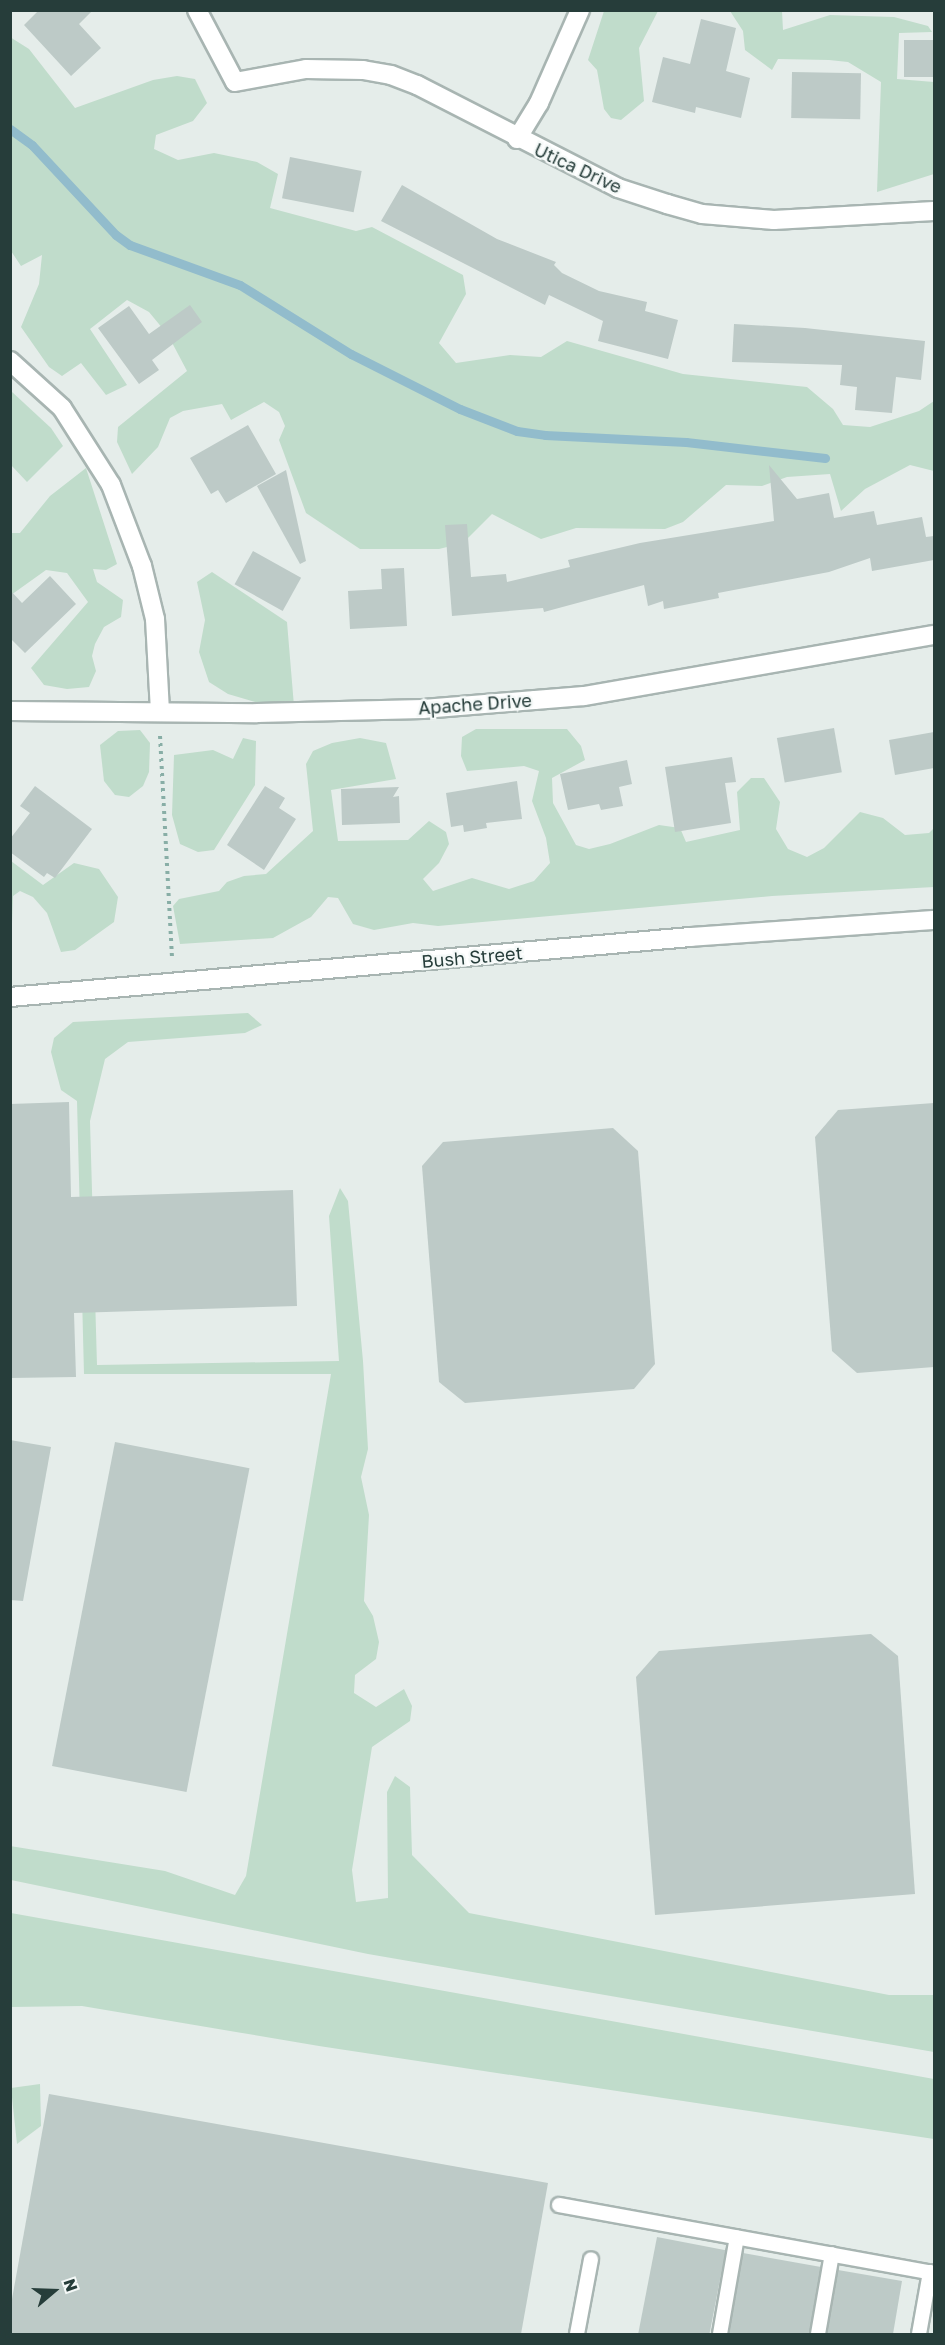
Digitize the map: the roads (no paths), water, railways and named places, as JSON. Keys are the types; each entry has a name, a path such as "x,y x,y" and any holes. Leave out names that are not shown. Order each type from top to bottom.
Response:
{"street":[{"name":"Utica Drive","path":"197,10 235,82 306,69 363,70 390,75 417,85 517,139 618,188 702,214 786,220 934,211"},
{"path":"517,139 539,103 580,10"},
{"path":"10,361 62,408 111,485 142,566 155,619 160,711"},
{"name":"Apache Drive","path":"10,711 411,709 584,696 934,635"},
{"name":"Bush Street","path":"10,997 690,937 934,920"}],"lane":[{"path":"559,2205 932,2272 919,2334"},
{"path":"720,2334 737,2237"},
{"path":"818,2334 832,2254"},
{"path":"577,2334 591,2259"}],"waterway":[{"path":"10,129 32,145 116,235 130,245 240,285 351,354 460,409 517,431 545,435 686,442 825,458"}]}
